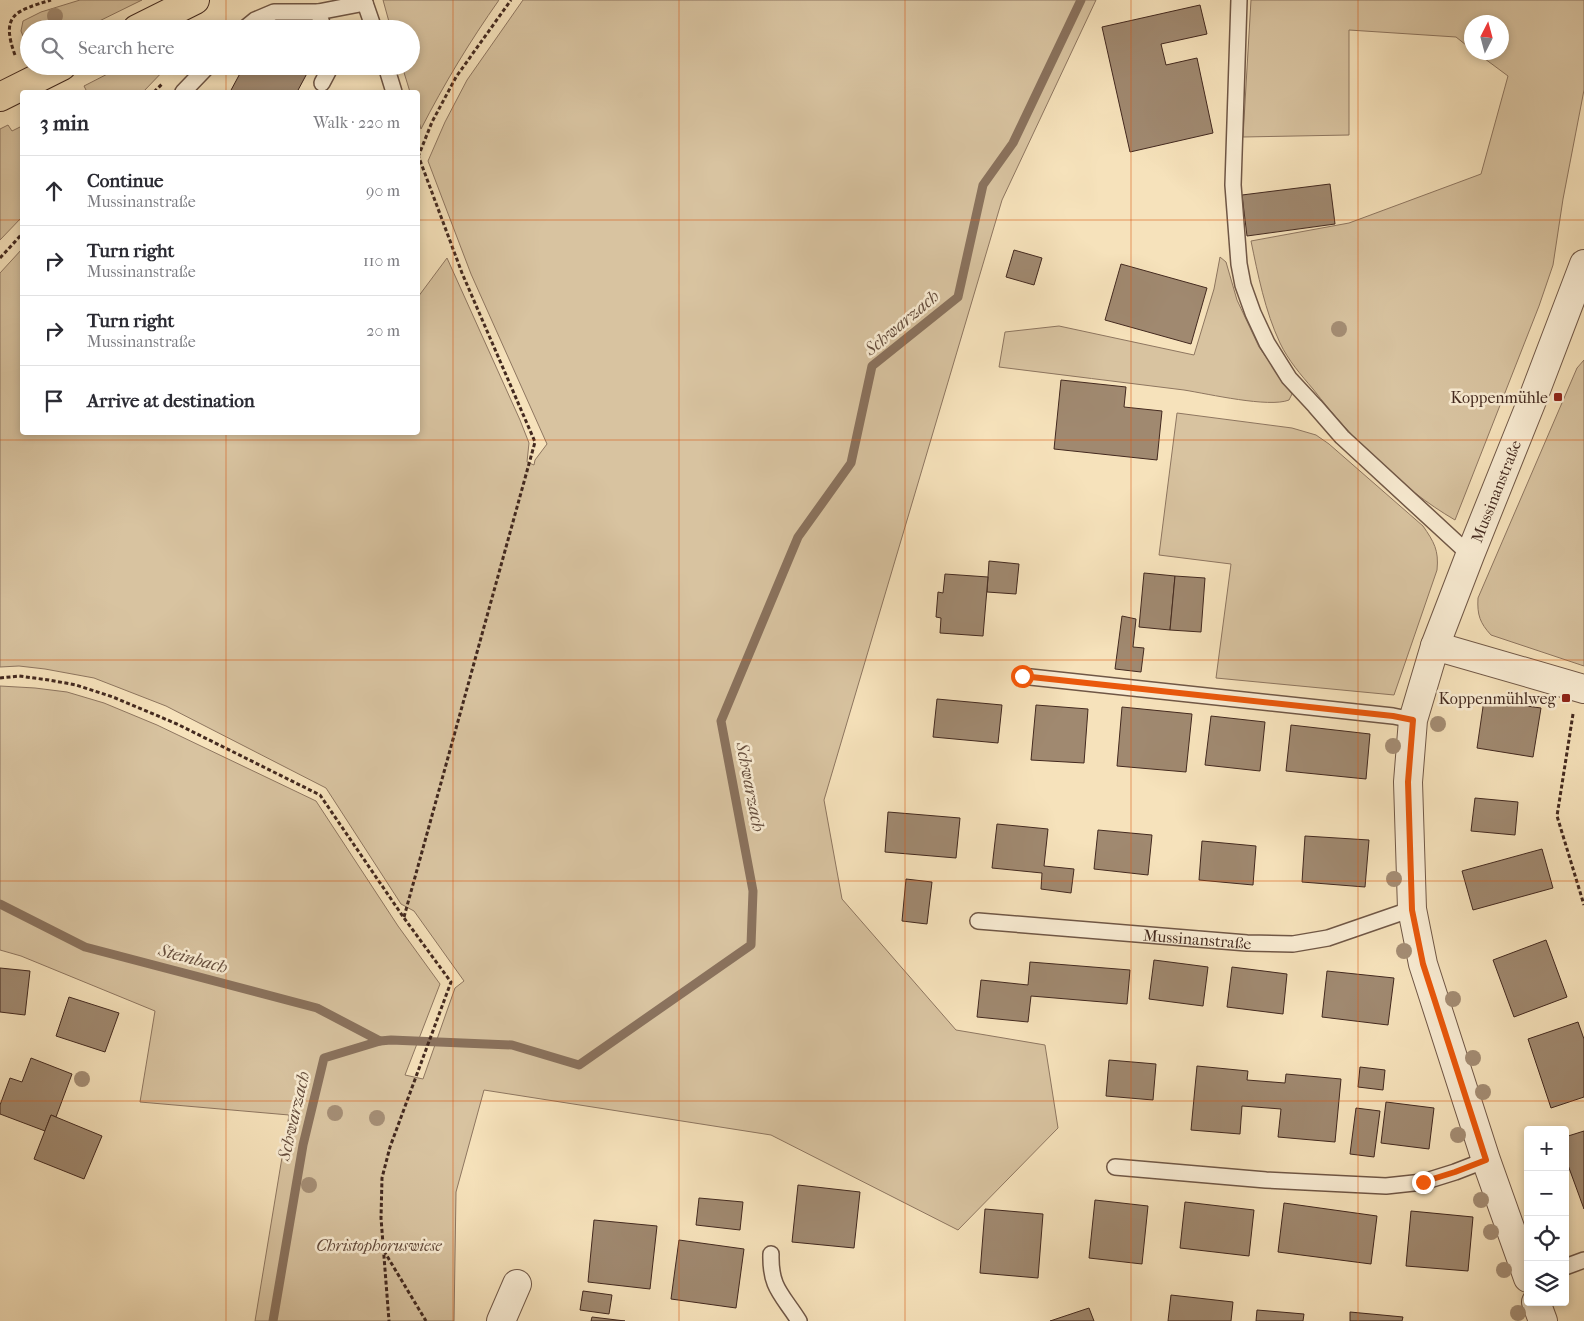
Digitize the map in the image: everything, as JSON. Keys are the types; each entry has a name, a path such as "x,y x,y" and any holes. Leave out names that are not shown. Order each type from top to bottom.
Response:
{"main road":[{"path":"155,20 195,0"},
{"path":"0,97 44,75"}],"street":[{"name":"Mussinanstraße","path":"1524,1267 1486,1160 1423,964 1412,910 1408,782 1413,720 1435,646 1533,398 1574,315 1584,264"},
{"path":"1435,646 1581,688"},
{"path":"501,1321 517,1284"},
{"path":"1537,1306 1543,1321"}],"lane":[{"path":"1239,0 1233,185 1239,264 1243,285 1253,313 1267,343 1290,378 1314,406 1342,437 1470,554"},
{"path":"255,20 274,12 318,12 365,2 371,20"},
{"path":"318,12 321,20"},
{"path":"185,90 199,75"},
{"path":"322,83 326,75"},
{"path":"389,75 393,90"},
{"path":"1022,676 1383,715 1413,720"},
{"name":"Mussinanstraße","path":"978,921 1247,943 1293,944 1328,938 1412,910"},
{"path":"1115,1167 1266,1180 1386,1186 1423,1182 1486,1160"},
{"path":"771,1254 772,1279 778,1292 799,1321"},
{"path":"1569,1266 1584,1260"}],"path":[{"path":"14,55 6,34 7,25 12,16 21,10 51,0"},
{"path":"420,151 432,122 456,77 512,0"},
{"path":"404,918 535,442 462,273 420,161"},
{"path":"0,258 20,236"},
{"path":"0,678 19,676 49,680 76,685 113,697 178,724 320,795 404,918 451,982 390,1147 382,1178 380,1218 389,1321"},
{"path":"1581,688 1556,816 1584,905"},
{"path":"383,1249 426,1321"}],"green space":[{"path":"80,0 142,0 101,20 25,20 41,12"},
{"path":"383,0 499,0 458,63 421,129 420,90 409,90 405,75 420,75 420,20 389,20"},
{"name":"Christophoruswiese","path":"523,0 1096,0 1002,200 824,800 842,899 956,1030 1045,1045 1058,1128 958,1230 771,1135 484,1090 456,1192 454,1321 255,1321 289,1115 140,1102 155,1011 21,956 0,950 0,686 67,692 104,703 157,725 316,801 398,926 440,984 405,1075 423,1079 455,988 464,981 414,911 401,904 326,788 166,706 94,678 45,669 19,666 0,667 0,273 20,251 20,435 420,435 420,294 447,258 520,420 529,443 527,462 534,465 535,460 547,444 471,274 428,161 445,122 467,80"},
{"path":"1251,0 1584,0 1584,90 1563,199 1553,265 1539,306 1455,520 1415,493 1378,461 1328,408 1295,367 1280,343 1270,318 1262,293 1251,241 1349,223 1481,174 1508,76 1486,60 1509,60 1509,15 1464,15 1464,43 1456,37 1349,30 1349,135 1243,137"},
{"path":"105,75 159,75 145,90 86,90 84,86"},
{"path":"8,125 12,131 20,127 20,219 0,240 0,129"},
{"path":"1220,257 1226,262 1237,300 1259,347 1292,394 1289,400 1280,402 1254,401 1184,390 999,367 1005,332 1059,326 1194,355 1214,289"},
{"path":"1584,360 1584,666 1491,635 1484,627 1480,618 1478,598 1577,368"},
{"path":"1177,413 1292,428 1316,435 1329,444 1423,526 1435,546 1437,570 1394,695 1216,678 1231,564 1159,555"}],"building":[{"path":"1200,5 1207,34 1161,44 1166,65 1197,58 1213,133 1130,152 1102,27"},
{"path":"239,75 306,75 298,90 231,90"},
{"path":"1330,184 1335,224 1247,236 1242,195"},
{"path":"1014,250 1042,258 1034,285 1006,277"},
{"path":"1121,264 1207,288 1191,344 1105,320"},
{"path":"1061,380 1126,387 1124,407 1162,411 1157,460 1054,449"},
{"path":"989,561 1019,564 1016,594 987,592"},
{"path":"1144,573 1175,576 1170,630 1139,627"},
{"path":"945,574 988,577 983,636 940,633 941,618 936,617 938,592 943,593"},
{"path":"1175,576 1205,578 1201,632 1170,630"},
{"path":"1122,616 1136,619 1133,647 1144,648 1141,672 1115,669"},
{"path":"937,699 1002,705 998,743 933,737"},
{"path":"1484,700 1541,708 1533,757 1477,748"},
{"path":"1036,705 1088,709 1084,763 1031,760"},
{"path":"1122,707 1192,714 1186,772 1117,766"},
{"path":"1211,716 1265,722 1260,771 1205,765"},
{"path":"1291,725 1370,734 1366,779 1286,771"},
{"path":"1475,798 1518,802 1515,835 1471,831"},
{"path":"888,812 960,818 956,858 885,852"},
{"path":"997,824 1048,829 1044,866 1074,869 1071,893 1041,889 1042,873 992,868"},
{"path":"1098,830 1152,835 1148,875 1094,869"},
{"path":"1305,836 1369,840 1365,887 1302,882"},
{"path":"1202,841 1256,846 1253,885 1199,880"},
{"path":"1542,849 1553,888 1473,910 1462,871"},
{"path":"906,879 932,882 927,924 902,921"},
{"path":"1546,940 1567,997 1514,1017 1493,960"},
{"path":"1154,960 1208,967 1203,1006 1149,999"},
{"path":"1030,962 1130,970 1127,1004 1031,996 1028,1022 977,1017 981,980 1028,985"},
{"path":"1232,967 1287,974 1283,1014 1227,1007"},
{"path":"0,968 30,971 25,1015 0,1012"},
{"path":"1327,971 1394,978 1388,1025 1322,1017"},
{"path":"69,997 119,1013 105,1052 56,1036"},
{"path":"1578,1022 1584,1039 1584,1097 1551,1108 1528,1039"},
{"path":"31,1058 72,1074 56,1117 51,1115 45,1131 0,1114 0,1105 10,1078 22,1082"},
{"path":"1109,1060 1156,1064 1153,1100 1106,1096"},
{"path":"1197,1066 1248,1071 1247,1080 1285,1083 1286,1074 1341,1079 1335,1142 1278,1137 1281,1109 1242,1106 1240,1134 1191,1130"},
{"path":"1360,1067 1385,1070 1383,1090 1358,1087"},
{"path":"1386,1102 1434,1108 1429,1149 1381,1143"},
{"path":"1356,1108 1380,1111 1374,1157 1350,1154"},
{"path":"51,1115 102,1136 84,1179 34,1159"},
{"path":"1584,1131 1584,1209 1569,1168 1569,1136"},
{"path":"798,1185 860,1192 854,1248 792,1242"},
{"path":"699,1198 743,1202 740,1230 696,1225"},
{"path":"1095,1200 1148,1206 1142,1264 1089,1258"},
{"path":"1185,1202 1254,1210 1249,1256 1180,1248"},
{"path":"1284,1203 1377,1216 1371,1264 1278,1252"},
{"path":"985,1209 1043,1214 1038,1278 980,1273"},
{"path":"1411,1211 1473,1217 1468,1271 1406,1266"},
{"path":"594,1220 657,1226 650,1289 588,1282"},
{"path":"679,1240 744,1249 736,1308 671,1299"},
{"path":"583,1291 612,1295 609,1314 580,1310"},
{"path":"1171,1295 1233,1302 1231,1321 1168,1321"},
{"path":"1089,1308 1094,1321 1050,1321"},
{"path":"1257,1310 1304,1314 1303,1321 1256,1321"},
{"path":"1350,1312 1403,1317 1402,1321 1350,1321"},
{"path":"592,1317 625,1321 591,1321"}],"waterway":[{"name":"Schwarzach","path":"273,1321 303,1145 324,1058 380,1041 391,1040 512,1045 579,1065 751,945 753,891 721,721 798,537 851,463 872,366 958,297 983,185 1013,143 1081,0"},
{"name":"Steinbach","path":"0,904 85,947 317,1008 380,1041"}],"place":[{"name":"Koppenmühle","path":"1558,397"},
{"name":"Koppenmühlweg","path":"1566,698"}],"route":[{"path":"1022,676 1393,716 1413,720 1408,782 1408,813 1412,910 1415,932 1423,964 1486,1160 1423,1182"}]}
